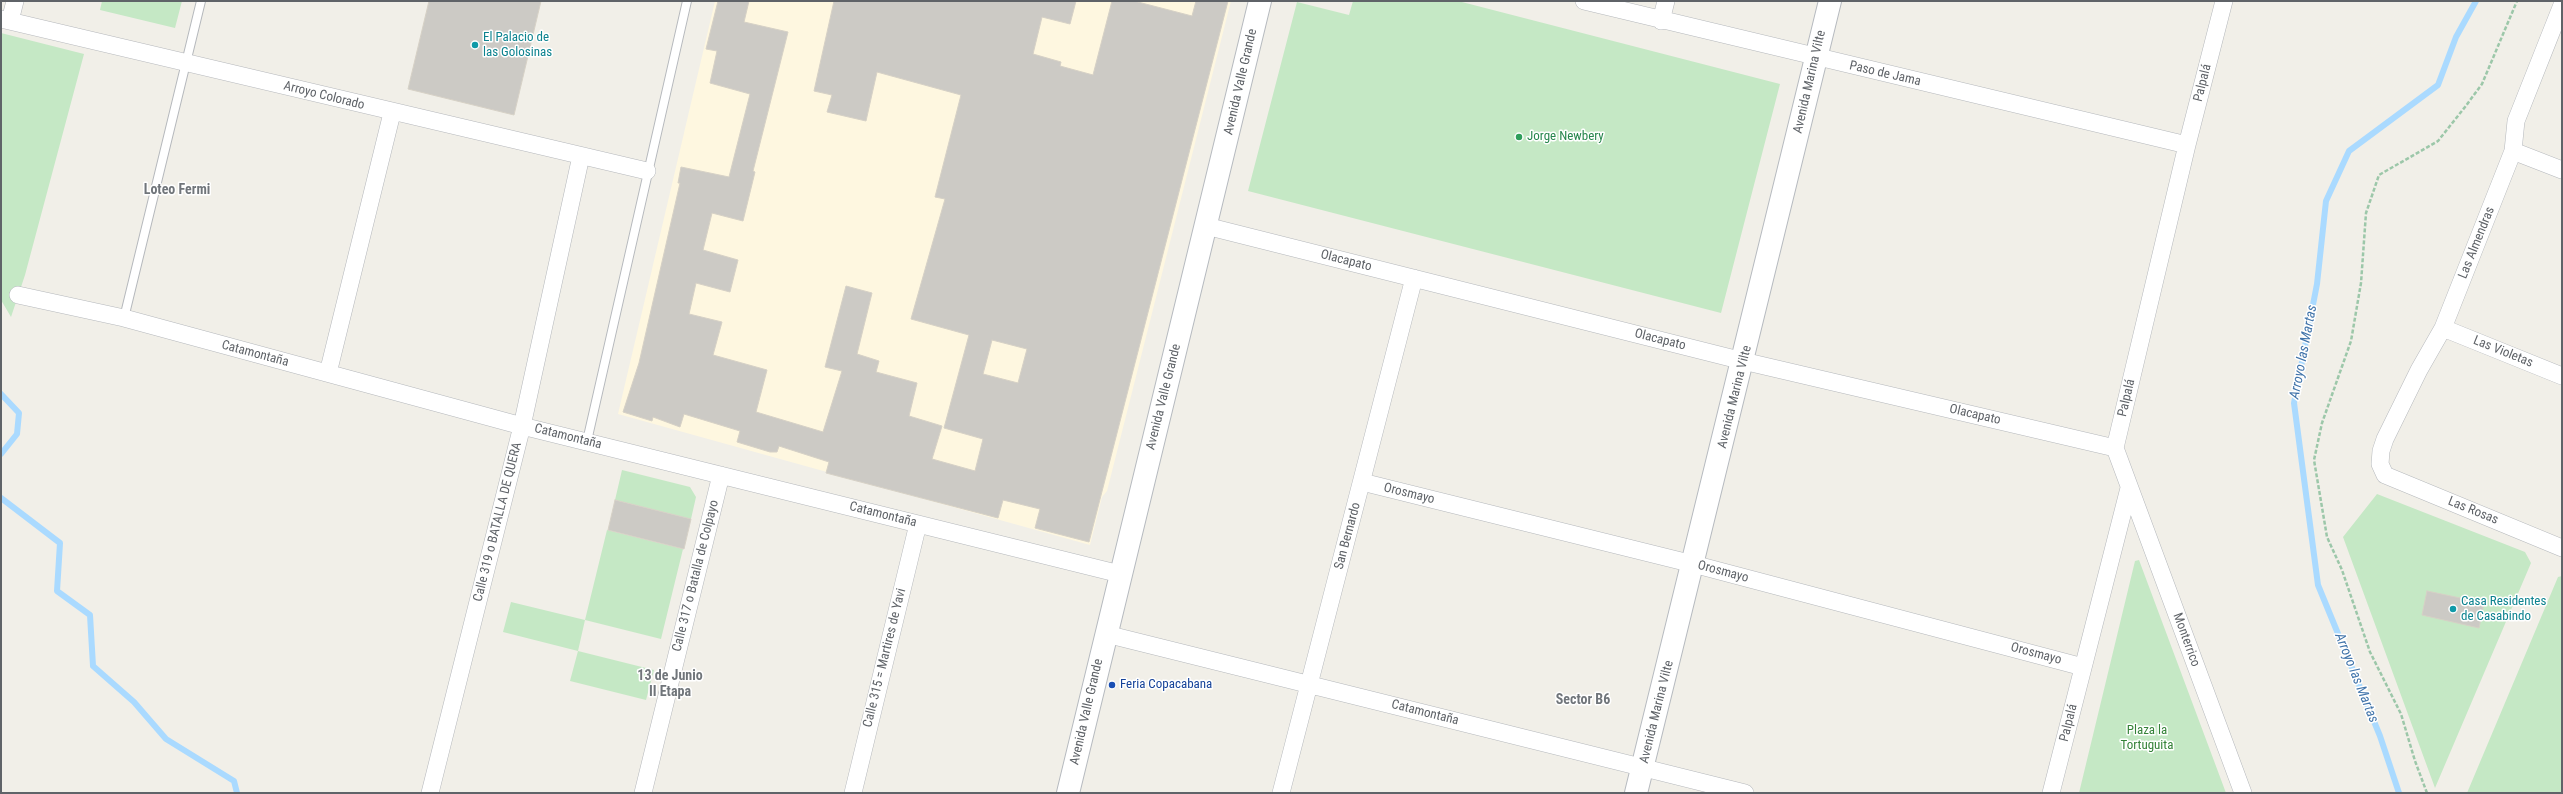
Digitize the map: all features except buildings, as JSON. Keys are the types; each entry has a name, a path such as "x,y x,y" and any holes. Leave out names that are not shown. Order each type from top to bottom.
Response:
{"street":[{"path":"6,20 15,1"},
{"name":"Avenida Valle Grande","path":"1068,793 1260,1"},
{"name":"Paso de Jama","path":"1584,1 1661,21 2187,145"},
{"path":"1661,21 1666,1"},
{"name":"Avenida Marina Vilte","path":"1636,793 1744,361 1830,1"},
{"name":"Palpalá","path":"2115,448 2187,145 2224,1"},
{"name":"Las Almendras","path":"2385,475 2380,464 2381,451 2385,439 2418,370 2443,328 2513,151 2516,121 2562,5"},
{"name":"Arroyo Colorado","path":"6,20 186,61 392,113 647,171"},
{"path":"328,373 392,113"},
{"path":"2513,151 2562,170"},
{"name":"Calle 319 o BATALLA DE QUERA","path":"430,793 522,426 581,156"},
{"name":"Olacapato","path":"1206,226 1744,361 2115,448"},
{"name":"San Bernardo","path":"1281,793 1414,278"},
{"name":"Catamontaña","path":"18,295 124,318 522,426 1120,574"},
{"name":"Las Violetas","path":"2443,328 2562,376"},
{"path":"2115,448 2129,488"},
{"name":"Calle 317 o Batalla de Colpayo","path":"643,793 721,475"},
{"name":"Las Rosas","path":"2385,475 2562,548"},
{"name":"Orosmayo","path":"1362,482 1693,564 2083,667"},
{"name":"Palpalá","path":"2051,793 2129,488"},
{"name":"Monterrico","path":"2129,488 2243,793"},
{"name":"Calle 315 = Martires de Yavi","path":"853,793 918,524"},
{"name":"Catamontaña","path":"1106,634 1309,683 1745,793"}],"lane":[{"path":"124,318 201,1"},
{"path":"587,441 647,171 687,1"}],"path":[{"path":"2427,793 2415,761 2401,714 2370,652 2342,570 2327,537 2314,460 2322,423 2351,341 2360,283 2366,213 2379,175 2438,141 2465,107 2482,84 2517,1"}],"shaded area":[{"path":"715,1 1231,1 1107,491 1102,497 1090,545 618,414"}],"green space":[{"path":"102,1 182,1 175,28 100,10"},
{"name":"Jorge Newbery","path":"1353,1 1458,1 1780,84 1721,313 1248,191 1297,2 1349,15"},
{"path":"1,33 84,54 25,275 11,317 1,300"},
{"path":"622,470 690,487 696,497 691,519 615,500"},
{"path":"2377,494 2525,552 2531,563 2435,788 2343,537"},
{"path":"607,530 683,549 661,639 585,620"},
{"name":"Plaza la Tortuguita","path":"2139,560 2226,793 2079,793 2135,561"},
{"path":"2562,576 2562,793 2467,793 2558,577"},
{"path":"511,602 585,620 578,651 503,632"},
{"path":"578,651 654,670 646,700 570,681"}],"waterway":[{"name":"Arroyo las Martas","path":"2399,793 2380,736 2318,585 2294,403 2317,284 2326,201 2349,151 2438,85 2456,37 2476,1"},
{"path":"1,394 19,413 17,434 1,454"},
{"path":"1,498 60,543 57,591 90,615 93,666 134,702 166,739 234,781 237,793"}],"place":[{"name":"El Palacio de las Golosinas","path":"475,45"},
{"name":"Jorge Newbery","path":"1519,137"},
{"name":"Casa Residentes de Casabindo","path":"2453,609"},
{"name":"Feria Copacabana","path":"1112,685"}],"district":[{"name":"Loteo Fermi","path":"177,190"},
{"name":"13 de Junio II Etapa","path":"670,684"},
{"name":"Sector B6","path":"1583,700"}]}
